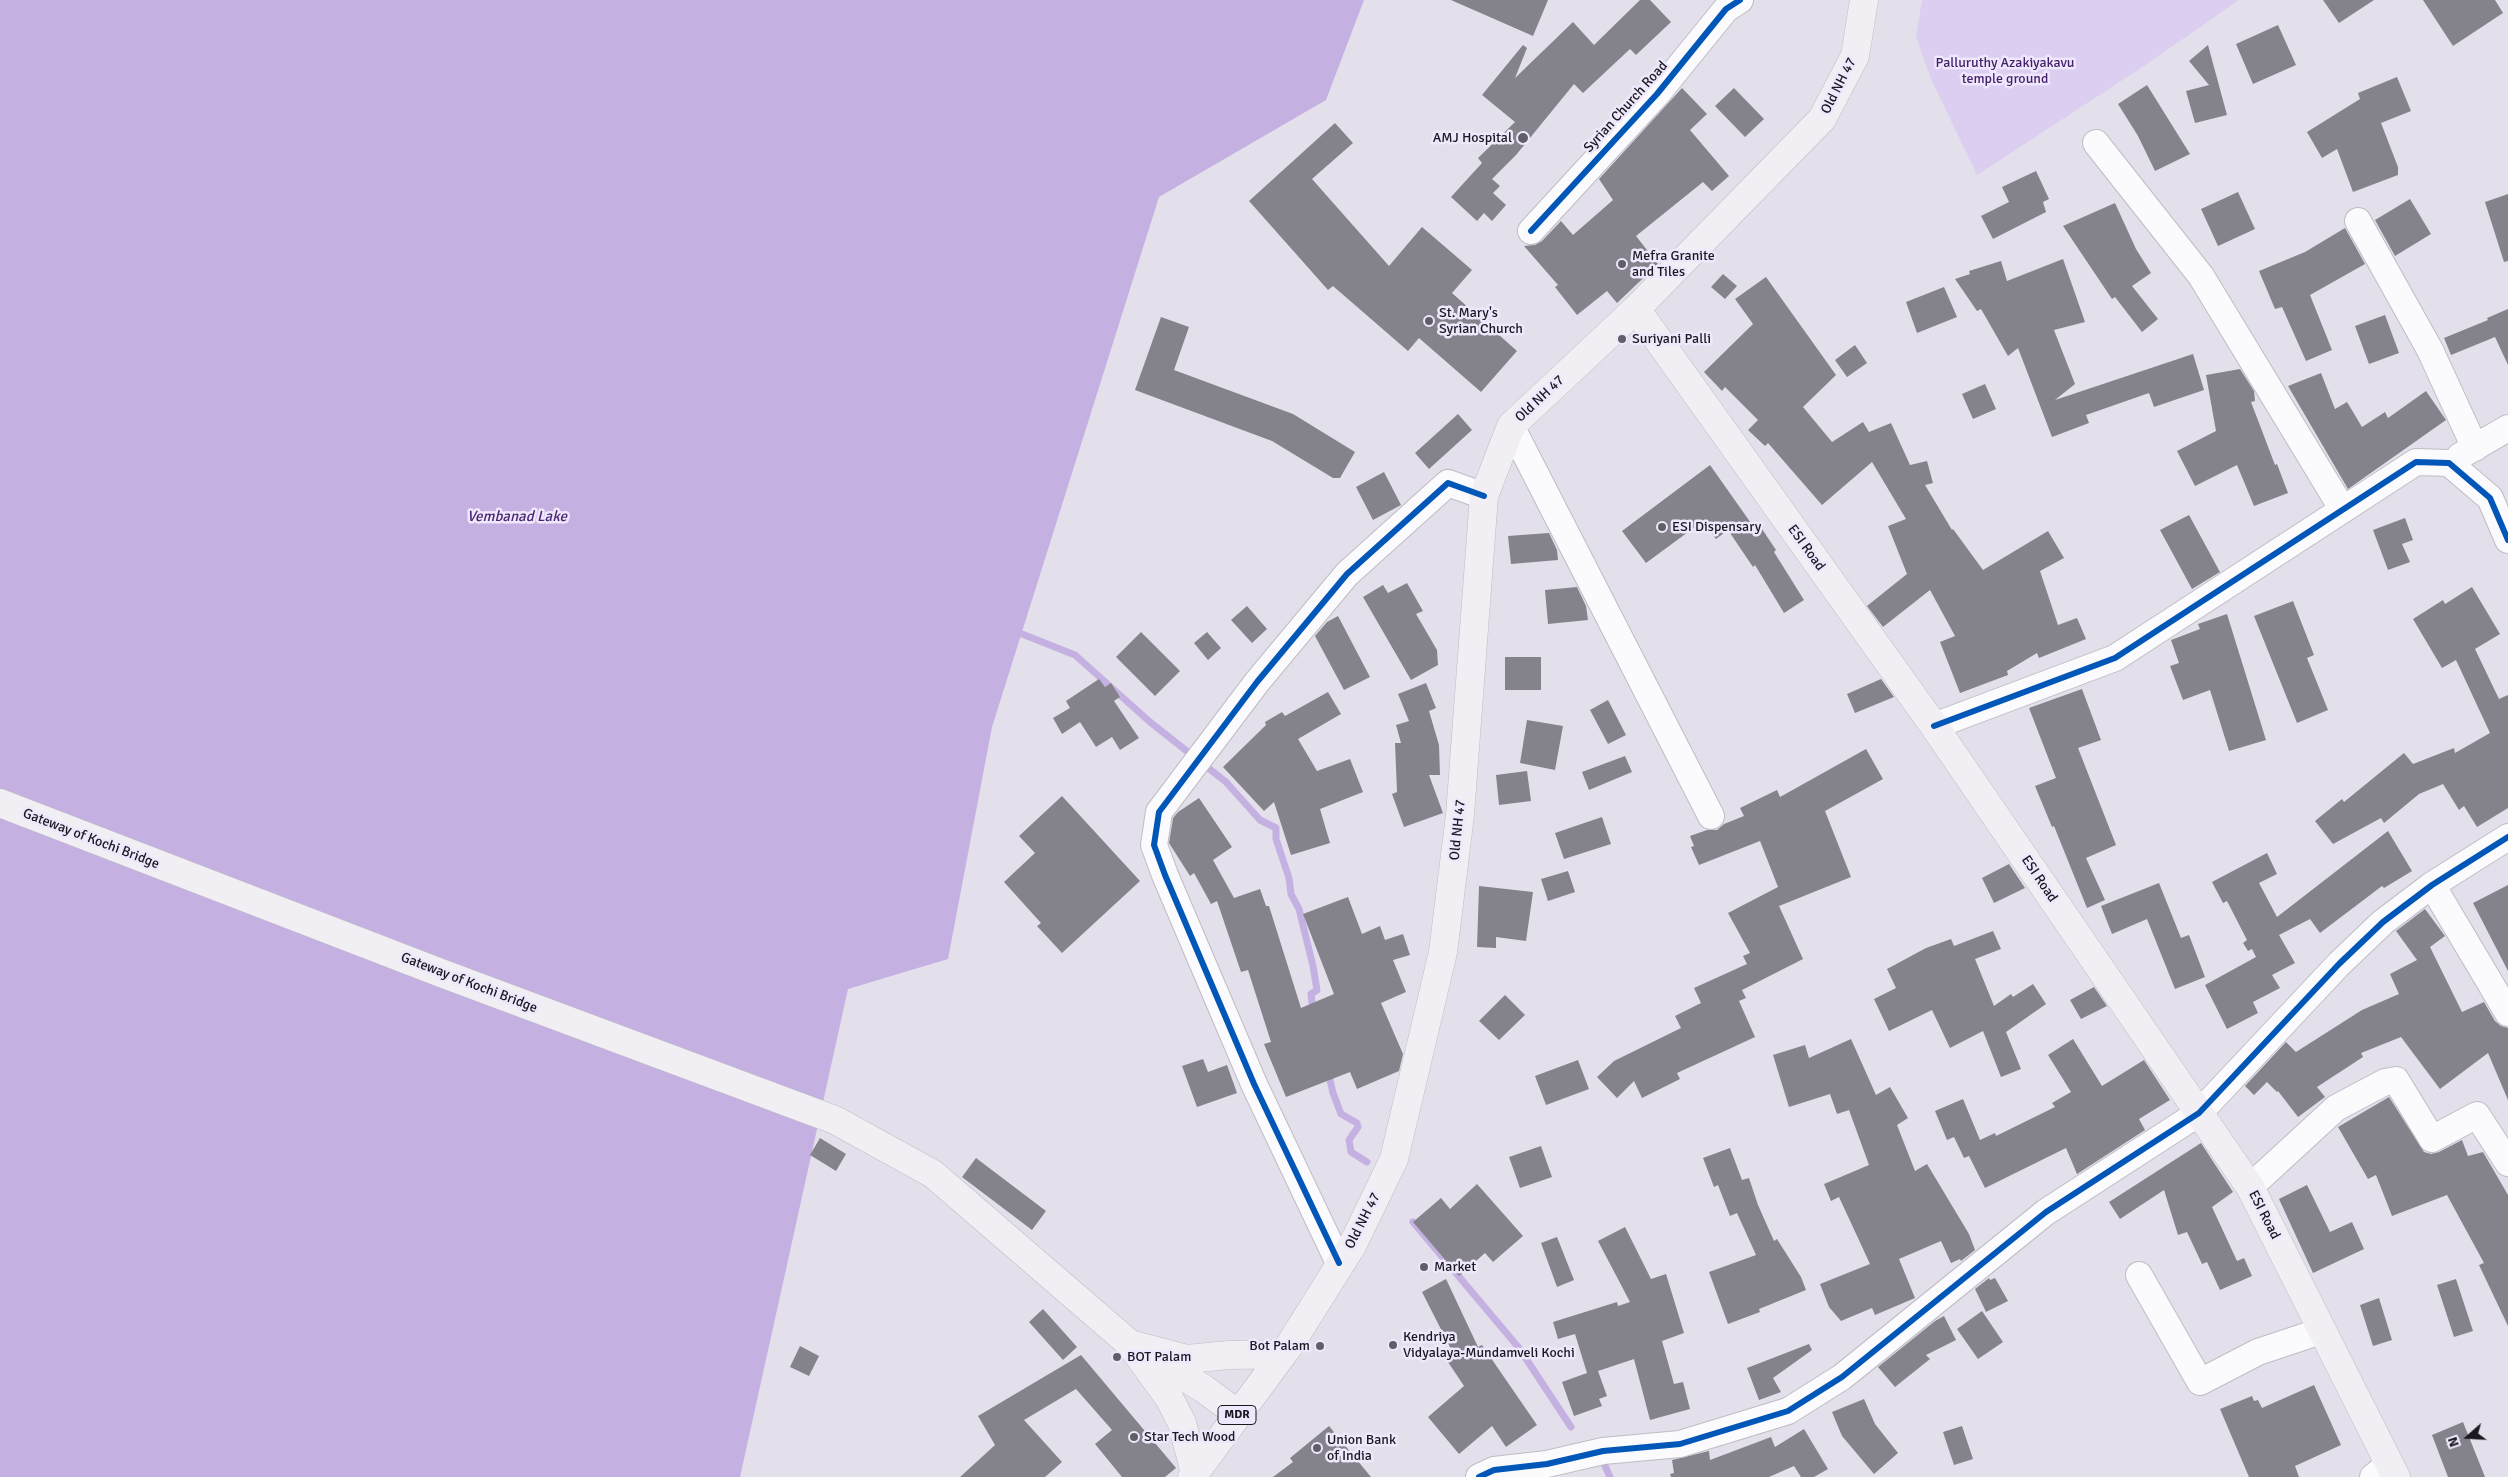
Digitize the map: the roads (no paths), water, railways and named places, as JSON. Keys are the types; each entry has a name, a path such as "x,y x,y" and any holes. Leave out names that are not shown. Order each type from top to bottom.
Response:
{"main road":[{"name":"Old NH 47","path":"1283,1354 1339,1263 1353,1244 1394,1159 1444,952 1460,815 1484,496 1511,426 1636,309 1822,119 1856,56 1858,4"},
{"name":"ESI Road","path":"1636,309 1934,726 2250,1187 2321,1331 2386,1473"},
{"name":"Gateway of Kochi Bridge","path":"0,803 441,973 835,1120 933,1174 1130,1344"},
{"path":"1130,1344 1188,1360 1230,1355 1283,1354"},
{"path":"1130,1344 1204,1389 1238,1414"},
{"path":"1130,1344 1169,1398 1182,1423 1194,1475"},
{"name":"MDR","path":"1194,1475 1283,1354"}],"street":[{"name":"Syrian Church Road","path":"1530,230 1657,94 1726,9 1740,0"},
{"path":"2096,143 2201,276 2343,510"},
{"path":"2358,221 2430,350 2475,448"},
{"path":"1511,426 1711,816"},
{"path":"1934,726 2114,658 2416,462 2449,463 2508,428"},
{"path":"2449,463 2490,498 2508,540"},
{"path":"1339,1263 1254,1084 1165,875 1154,844 1159,812 1257,682 1348,574 1448,483 1484,496"},
{"path":"1479,1477 1494,1470 1569,1468 1602,1451 1680,1444 1788,1411 1842,1377 2046,1212 2199,1113 2339,964 2383,922 2432,885 2508,837"},
{"path":"2432,885 2508,1013"},
{"path":"2250,1187 2336,1108 2385,1082 2396,1080 2432,1139 2477,1115 2508,1164"},
{"path":"2139,1276 2200,1382 2258,1352 2321,1331"}],"water":[{"name":"Vembanad Lake","path":"0,0 1364,0 1326,100 1159,197 992,727 948,959 848,989 740,1477 0,1477"}],"waterway":[{"path":"1022,634 1075,655 1150,722 1226,782 1260,820 1276,828 1276,839 1289,878 1291,894 1299,909 1313,966 1317,990 1311,994 1313,1012"},
{"path":"1328,1071 1333,1093 1341,1114 1357,1123 1358,1127 1349,1140 1351,1152 1367,1162"},
{"path":"1413,1222 1519,1348 1571,1427"},
{"path":"1601,1457 1610,1477"}],"place":[{"name":"AMJ Hospital","path":"1523,138"},
{"name":"Mefra Granite and Tiles","path":"1622,264"},
{"name":"St. Mary's Syrian Church","path":"1429,321"},
{"name":"Suriyani Palli","path":"1622,339"},
{"name":"ESI Dispensary","path":"1662,527"},
{"name":"Market","path":"1424,1267"},
{"name":"Kendriya Vidyalaya-Mundamveli Kochi","path":"1393,1345"},
{"name":"Bot Palam","path":"1320,1346"},
{"name":"BOT Palam","path":"1117,1357"},
{"name":"Star Tech Wood","path":"1134,1437"},
{"name":"Union Bank of India","path":"1317,1448"}],"park label":[{"name":"Palluruthy Azakiyakavu temple ground","path":"2005,72"}]}
